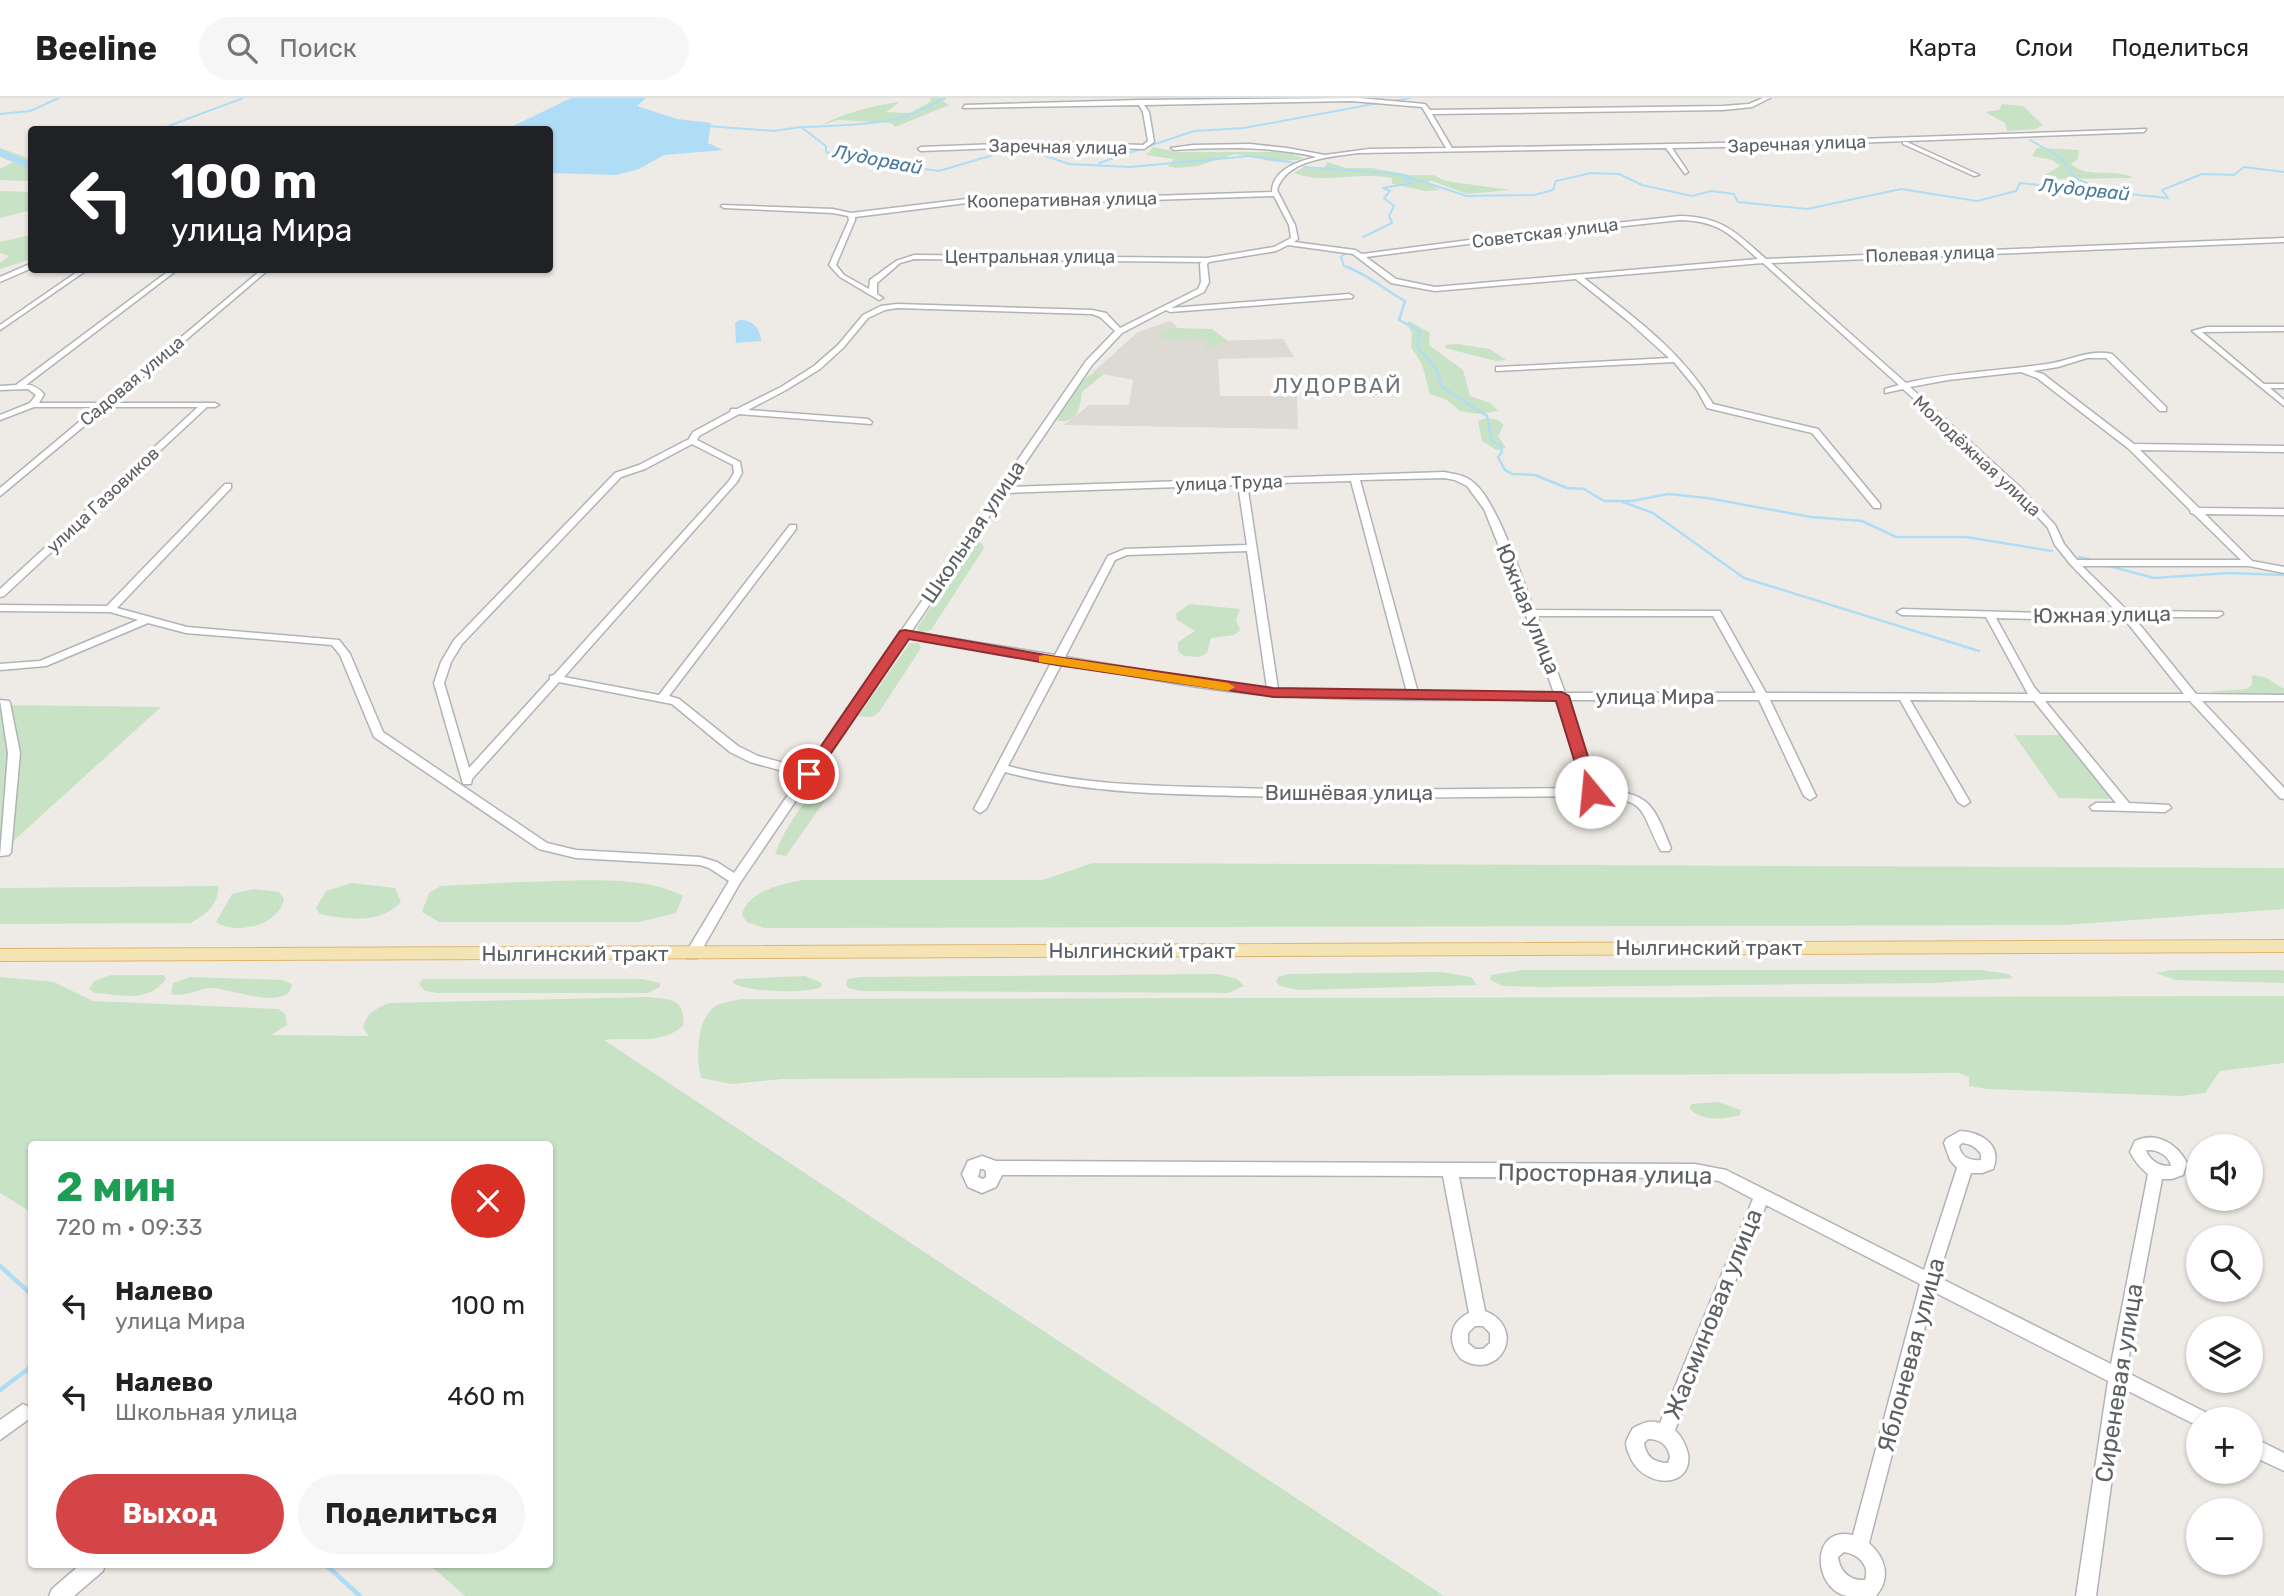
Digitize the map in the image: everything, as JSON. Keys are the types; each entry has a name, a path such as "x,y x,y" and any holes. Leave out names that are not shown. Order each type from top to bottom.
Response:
{"main road":[{"name":"Нылгинский тракт","path":"0,955 2284,946"}],"street":[{"path":"1420,98 1450,149"},
{"path":"965,107 1352,99 1427,109 1723,108 1750,106 1767,98"},
{"name":"Заречная улица","path":"921,149 1051,144 1144,147 1151,142 1146,112 1140,102"},
{"name":"Заречная улица","path":"1325,157 1355,152 1898,141 2144,130"},
{"path":"1898,141 1976,175"},
{"path":"1174,148 1244,144 1288,147 1325,157"},
{"path":"1669,147 1685,172"},
{"path":"1290,244 1295,233 1273,185 1277,178 1296,166 1325,157"},
{"name":"Кооперативная улица","path":"724,206 825,210 851,215 983,199 1089,200 1275,194"},
{"path":"851,215 852,220 832,265 842,276 873,294 886,306"},
{"name":"Советская улица","path":"1364,256 1556,230 1662,220 1703,221 1725,229"},
{"name":"Молодёжная улица","path":"1725,229 1761,261 1779,271 2017,489 2052,527 2060,545 2074,563 2129,618 2193,698 2284,795"},
{"name":"Полевая улица","path":"1364,256 1394,281 1427,288 1761,261 2284,240"},
{"name":"Центральная улица","path":"873,294 873,282 892,266 914,257 1207,260 1290,244 1331,247 1364,256"},
{"path":"1163,311 1203,287 1202,267 1207,260"},
{"path":"0,280 28,267"},
{"path":"0,273 10,275"},
{"path":"0,328 80,273"},
{"path":"19,386 170,273"},
{"name":"Садовая улица","path":"0,493 261,273"},
{"path":"1577,276 1675,360 1704,391 1710,405 1815,431 1877,506"},
{"path":"1163,311 1349,296"},
{"path":"468,777 439,683 446,662 458,642 618,475 642,467 692,441 733,411 816,368 841,347 866,314 886,306 1092,312 1103,315 1119,331"},
{"name":"Школьная улица","path":"692,954 736,880 1087,365 1119,331 1163,311"},
{"path":"2284,329 2207,328 2196,331 2284,404"},
{"path":"1888,391 1902,386 2049,366 2100,354 2109,356 2163,409"},
{"path":"1499,369 1675,360"},
{"path":"2019,369 2040,376 2132,447 2249,563"},
{"path":"0,388 19,386 37,390 40,394 33,405"},
{"path":"2262,386 2284,386"},
{"path":"0,418 33,405 103,405"},
{"name":"улица Газовиков","path":"0,594 210,405 103,405"},
{"path":"733,411 868,422"},
{"path":"464,791 468,777 738,473 737,464 692,441"},
{"path":"2132,447 2284,449"},
{"name":"улица Труда","path":"1000,490 1458,477"},
{"name":"Южная улица","path":"1458,477 1471,484 1484,504 1531,613 1562,696 1591,792"},
{"path":"1355,478 1413,696"},
{"path":"1242,482 1273,692"},
{"path":"110,609 228,486"},
{"path":"2194,511 2284,512"},
{"path":"663,697 793,527"},
{"path":"980,808 1114,556 1125,552 1252,548"},
{"path":"2074,563 2249,563 2284,570"},
{"path":"0,608 110,609 186,630 335,642 345,654 378,734 552,850 700,861 713,865 736,880"},
{"name":"Южная улица","path":"1902,612 2129,618 2146,614 2218,614"},
{"path":"1531,613 1716,613 1763,697 1810,796"},
{"path":"1990,616 2029,688 2126,806"},
{"path":"0,667 42,664 146,620"},
{"name":"улица Мира","path":"905,634 1057,661 1273,692 1413,696 2284,698"},
{"path":"554,678 663,697 687,709 734,749 754,759 809,774"},
{"path":"1903,697 1964,802"},
{"path":"0,703 5,703 14,753 5,852 0,852"},
{"path":"0,764 13,764"},
{"name":"Вишнёвая улица","path":"1003,768 1039,779 1137,789 1358,794 1591,792 1633,797 1646,804 1665,848"},
{"path":"2096,807 2165,808"},
{"name":"Яблоневая улица","path":"1859,1547 1929,1281 1966,1165"},
{"name":"Просторная улица","path":"994,1168 1695,1171 1721,1175 2186,1411"},
{"name":"Сиреневая улица","path":"2086,1596 2117,1376 2156,1171"},
{"path":"1450,1172 1478,1318"},
{"name":"Жасминовая улица","path":"1665,1433 1762,1195"},
{"path":"0,1431 23,1413"},
{"path":"2263,1451 2284,1462"},
{"path":"59,1596 91,1568"}],"shaded area":[{"path":"1170,321 1180,330 1213,341 1283,339 1294,357 1218,359 1220,396 1297,396 1298,429 1064,425 1089,405 1129,405 1133,380 1093,372 1138,332"}],"green space":[{"path":"931,98 947,98 943,101 949,105 895,127 891,123 838,120 821,125 849,113 890,103 900,102 886,112 910,113 930,102"},
{"path":"2002,104 2023,106 2043,125 2036,129 2007,131 2005,123 1985,112 1999,110"},
{"path":"1153,147 1176,152 1287,152 1305,159 1276,162 1235,154 1198,166 1175,168 1168,166 1174,159 1146,155"},
{"path":"0,148 28,158 28,181 0,180 0,169 13,162 0,157"},
{"path":"2037,148 2079,150 2078,159 2071,164 2078,169 2094,173 2118,173 2134,178 2055,179 2045,175 2060,166 2052,160 2032,156"},
{"path":"1327,162 1346,168 1433,175 1446,181 1510,190 1467,194 1432,181 1427,182 1439,190 1426,191 1392,184 1392,178 1380,176 1317,178 1294,173 1302,168 1324,169"},
{"path":"0,191 28,192 28,211 0,218"},
{"path":"28,236 28,260 0,269 0,263 9,256 0,253 0,242"},
{"path":"1409,321 1430,333 1429,345 1463,370 1470,396 1490,403 1498,411 1478,414 1460,411 1447,400 1430,394 1422,364 1411,347 1412,334 1407,323"},
{"path":"1174,328 1212,329 1228,341 1206,349 1203,348 1208,344 1206,338 1168,339 1160,336 1161,331"},
{"path":"1458,344 1490,349 1506,360 1496,361 1445,348 1445,345"},
{"path":"1096,372 1104,374 1082,392 1074,417 1057,421 1078,386"},
{"path":"1487,418 1498,420 1504,425 1498,436 1506,448 1496,450 1482,441 1478,421"},
{"path":"974,542 982,543 984,548 931,630 919,633 917,628"},
{"path":"1190,604 1240,609 1236,620 1240,630 1234,635 1211,638 1207,653 1200,657 1184,656 1178,651 1178,642 1195,631 1177,620 1176,614"},
{"path":"910,643 919,643 921,648 879,712 872,717 858,716"},
{"path":"2252,675 2265,677 2284,689 2284,695 2206,692 2246,689 2252,685"},
{"path":"0,705 161,707 0,853"},
{"path":"2014,735 2067,735 2115,799 2059,798"},
{"path":"828,783 833,784 831,792 786,856 775,854 796,814 812,795"},
{"path":"1093,863 2284,868 2284,909 2065,925 764,928 747,922 742,915 745,907 758,894 802,880 1043,880"},
{"path":"625,881 666,889 683,896 676,913 639,922 439,922 422,912 429,893 441,886"},
{"path":"351,883 395,888 401,902 384,914 374,917 352,919 320,914 316,908 326,891"},
{"path":"218,886 214,904 201,917 190,923 0,924 0,888"},
{"path":"254,889 279,892 284,899 274,916 256,926 246,928 225,926 216,922 232,894"},
{"path":"1522,970 1982,970 2008,974 2013,978 1932,983 1542,987 1503,986 1490,980 1491,975"},
{"path":"2172,970 2280,970 2284,971 2284,983 2176,980 2156,973"},
{"path":"1442,972 1471,977 1477,985 1299,990 1280,986 1276,982 1278,977 1288,974"},
{"path":"1218,974 1237,979 1244,986 1228,993 861,991 848,988 846,984 848,979 860,977"},
{"path":"111,975 163,975 166,979 159,987 143,995 95,993 89,989 94,981"},
{"path":"805,976 822,983 820,988 774,991 739,986 732,982 736,979"},
{"path":"0,977 54,982 93,1001 278,1009 285,1014 287,1025 271,1035 369,1036 363,1028 366,1019 375,1010 389,1003 648,997 670,1000 679,1005 683,1017 683,1026 674,1032 655,1038 604,1040 1444,1596 465,1596 433,1568 553,1568 553,1141 28,1141 28,1210 0,1193"},
{"path":"190,977 282,980 292,984 289,992 281,997 271,998 213,988 181,995 171,994 173,983"},
{"path":"423,979 642,979 660,983 660,987 648,993 438,993 425,991 419,984"},
{"path":"2284,996 2284,1063 2220,1071 2205,1093 2181,1096 1987,1089 1969,1086 1969,1077 1959,1073 782,1079 732,1084 701,1078 698,1061 701,1031 708,1013 717,1005 742,999"},
{"path":"1719,1102 1741,1110 1740,1115 1707,1118 1690,1109 1691,1104"}],"water":[{"path":"571,98 646,98 637,106 677,119 711,123 708,143 723,150 664,155 639,169 616,175 553,173 553,126 513,126"},
{"path":"739,320 748,321 755,326 761,341 736,343 735,323"}],"waterway":[{"path":"0,114 30,111 59,98"},
{"path":"169,126 243,98"},
{"path":"801,127 875,123 910,114 943,98"},
{"path":"1388,102 1410,98"},
{"path":"1099,163 1194,131 1244,128 1379,103"},
{"name":"Лудорвай","path":"707,126 774,131 801,127"},
{"name":"Лудорвай","path":"801,127 826,146 826,152 850,159 939,171 1010,150 1034,152 1069,164 1130,167 1250,156 1295,163"},
{"path":"2030,140 2060,157 2076,179 2087,183 2049,184"},
{"name":"Лудорвай","path":"0,152 28,165"},
{"name":"Лудорвай","path":"1304,167 1399,174 1467,196 1534,195 1553,190 1556,181 1591,173 1619,174 1642,185 1692,196 1711,191 1734,194 1738,202 1807,209 1901,189 1977,201 2016,191 2020,183 2168,198 2162,190 2202,174 2234,175 2244,167 2284,172"},
{"path":"1363,237 1392,223 1389,216 1394,206 1384,198 1390,191 1383,188 1412,183 1402,177"},
{"path":"1346,253 1341,257 1344,266 1349,268"},
{"path":"1349,268 1405,301 1399,320 1420,331 1417,346 1437,370 1441,386 1487,416 1492,441 1500,445 1502,452 1498,457 1505,470 1512,474 1535,475 1567,488 1584,489 1604,501 1632,501 1668,494 1707,498 1811,517 1862,521 1896,537 1966,537 2052,551"},
{"path":"1623,502 1653,513 1744,578 1979,651"},
{"path":"2079,557 2089,559"},
{"path":"2109,566 2154,578 2229,573 2284,575"},
{"path":"0,1266 28,1291"},
{"path":"0,1390 28,1369"},
{"path":"329,1568 360,1596"}],"slow traffic":[{"path":"1044,659 1228,687"}],"district":[{"name":"ЛУДОРВАЙ","path":"1338,386"}],"route":[{"path":"809,774 905,634 1057,661 1273,692 1562,696 1591,792"}]}
